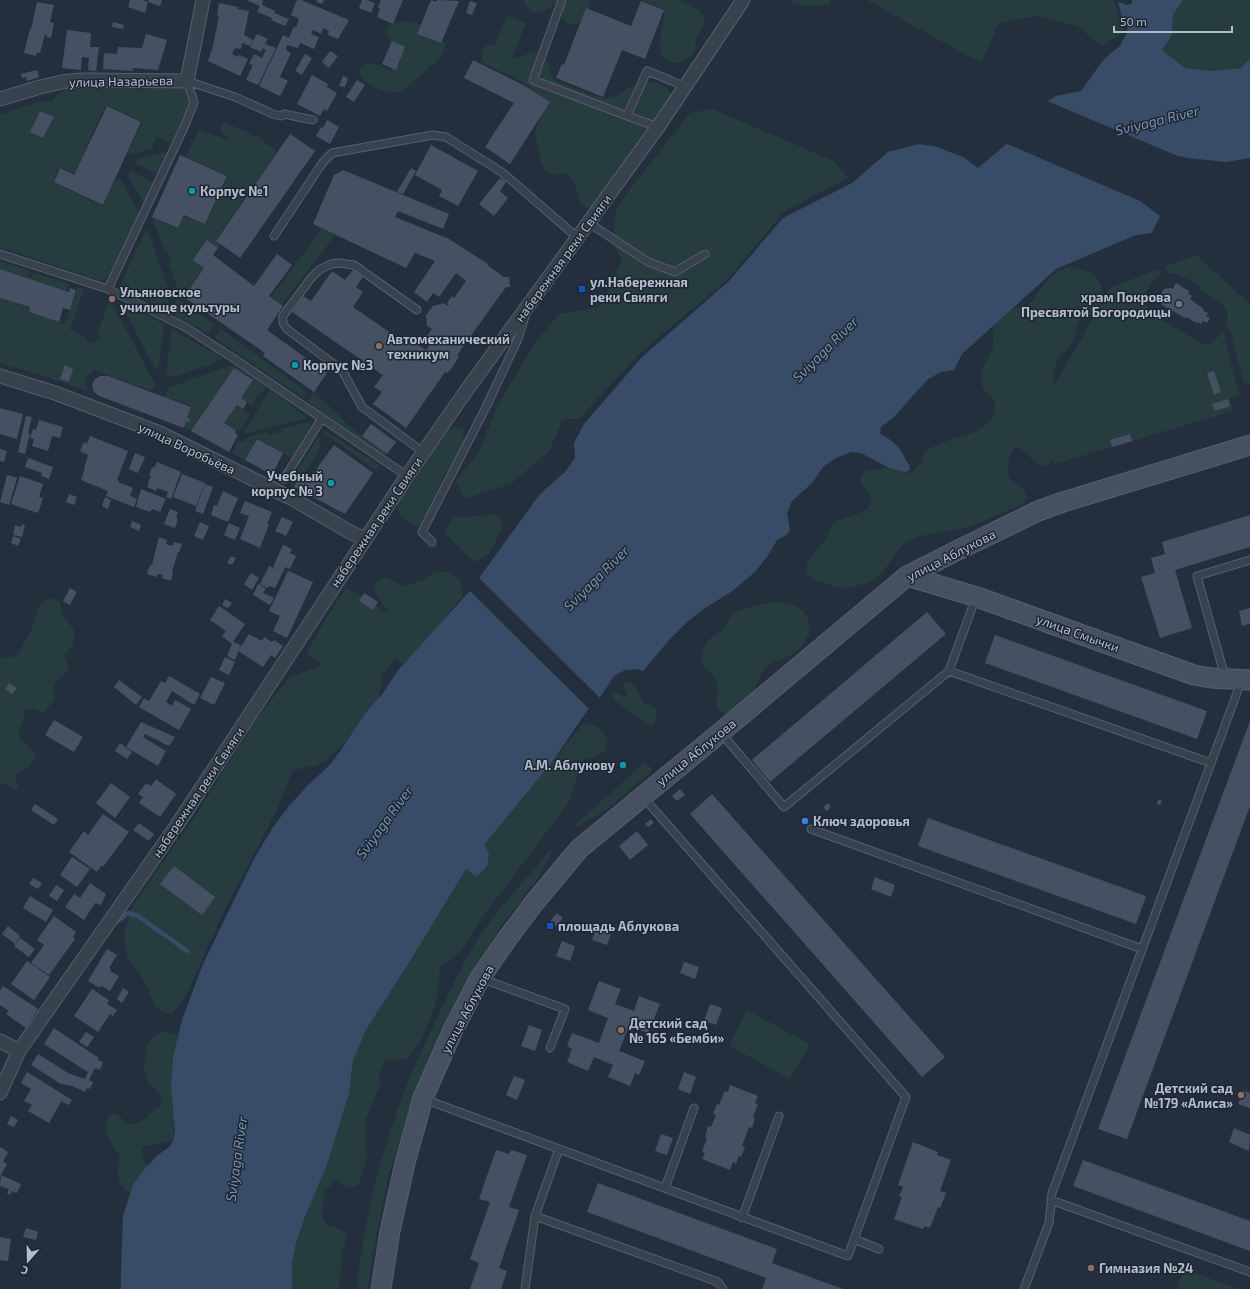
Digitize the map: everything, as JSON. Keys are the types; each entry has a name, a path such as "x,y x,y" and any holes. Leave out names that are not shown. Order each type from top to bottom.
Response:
{"street":[{"name":"улица Назарьева","path":"0,99 40,87 62,82 82,80 187,81 203,0"},
{"name":"набережная реки Свияги","path":"0,1093 19,1051 177,825 407,476 527,307 658,127 743,0"},
{"name":"улица Воробьёва","path":"0,376 55,393 160,433 293,499 350,532 365,538"},
{"name":"улица Аблукова","path":"381,1289 390,1231 405,1163 423,1098 453,1030 480,978 507,939 534,903 579,849 907,576 1038,512 1063,502 1250,446"},
{"name":"улица Смычки","path":"907,576 977,597 1194,675 1211,678 1239,679"},
{"path":"0,1041 19,1051"}],"lane":[{"path":"562,0 533,80 658,127"},
{"path":"627,116 647,72 685,87"},
{"path":"187,81 235,97 273,114 281,116 284,114 313,120"},
{"path":"108,289 186,123 194,102 187,81"},
{"path":"274,236 323,162 332,153 432,135 446,137 503,173 578,238"},
{"path":"589,223 648,262 675,272 705,254"},
{"path":"0,254 108,289 185,327 407,476"},
{"path":"417,310 354,265 339,263 331,264 319,270 311,278 283,316 282,320 283,324 288,330 342,370 362,407 424,452"},
{"path":"432,542 422,532 473,434 515,346 527,307"},
{"path":"284,479 322,418"},
{"path":"1024,1289 1049,1222 1052,1193 1211,763 1239,679 1197,576 1250,560"},
{"path":"721,732 784,807 949,671 977,597"},
{"path":"949,671 1211,763"},
{"path":"423,1098 742,1218 848,1256 906,1097 642,796"},
{"path":"811,829 1142,949"},
{"path":"480,978 564,1009 550,1048"},
{"path":"665,1188 694,1108"},
{"path":"742,1218 779,1116"},
{"path":"524,1289 535,1216 559,1149"},
{"path":"1051,1200 1250,1272"},
{"path":"535,1216 718,1282 722,1289"},
{"path":"854,1239 879,1249"}],"green space":[{"path":"523,0 557,0 548,9 534,12 526,6"},
{"path":"567,0 590,0 589,11 584,19 578,23 566,23 562,18 562,10"},
{"path":"642,0 679,0 702,12 705,23 697,37 695,50 691,56 680,63 673,63 661,55 660,41 665,11 662,8"},
{"path":"788,0 831,0 829,4 813,6 798,4"},
{"path":"867,0 1114,0 1123,32 1102,46 1077,26 1036,16 999,23 981,63"},
{"path":"1183,0 1250,0 1250,58 1241,68 1212,71 1185,68 1162,50 1172,35 1173,15"},
{"path":"507,15 526,23 512,58 535,52 543,55 548,62 551,75 558,82 590,94 607,98 616,96 633,86 647,83 660,84 667,88 670,92 669,105 594,207 585,208 581,204 575,183 569,175 563,173 551,175 544,168 535,136 536,127 544,107 542,99 524,83 483,62 483,48 488,45 495,45"},
{"path":"397,22 414,22 436,33 442,39 445,44 444,50 440,57 433,65 404,89 397,92 386,91 374,87 364,80 359,71 362,65 373,64 392,69 399,63 400,57 387,32 389,27"},
{"path":"82,84 185,86 189,102 188,108 171,144 157,137 152,149 133,154 128,152 142,123 141,121 107,105 104,108 74,174 60,167 53,182 103,206 116,178 121,180 139,213 111,273 104,280 98,280 0,247 0,115 39,102 52,101 61,92"},
{"path":"712,109 834,161 848,178 785,211 727,280 642,351 580,418 562,420 550,450 511,484 464,499 456,481 479,452 496,409 536,341 559,314 600,307 622,260 612,242 616,210 633,185 690,113"},
{"path":"224,122 244,130 253,136 259,137 267,145 272,147 276,153 216,240 221,244 184,296 179,292 168,262 171,261 168,252 165,252 152,217 177,229 183,217 189,219 190,217 206,224 228,176 186,157 199,129 230,141 221,131 220,127"},
{"path":"167,152 157,174 135,163 136,159"},
{"path":"131,171 154,182 144,204 128,176"},
{"path":"147,228 168,288 169,294 167,311 124,289 122,286 122,281"},
{"path":"322,229 335,235 282,305 271,297"},
{"path":"1196,255 1250,304 1250,383 1244,384 1230,330 1225,326 1227,312 1222,303 1201,291 1199,286 1178,274 1167,273 1165,267"},
{"path":"0,261 30,271 28,278 0,269"},
{"path":"1069,267 1081,269 1095,277 1101,286 1102,299 1100,305 1110,288 1159,269 1161,275 1152,283 1146,293 1145,298 1148,309 1153,314 1200,343 1207,344 1213,342 1221,332 1224,334 1239,395 1230,398 1233,411 1055,464 1053,458 1048,466 1037,463 1023,450 1014,447 1009,461 1008,475 1010,479 1026,494 1023,504 969,527 921,536 906,542 879,576 868,583 839,588 812,579 806,573 807,563 811,556 825,541 832,526 838,521 862,512 870,505 871,498 860,482 861,476 865,471 884,468 908,473 913,472 921,463 924,454 928,449 954,438 976,432 992,418 996,406 992,397 983,389 981,380 983,367 993,349 994,322 1006,308 1020,308 1027,306 1049,279 1060,271","holes":["1099,307 1053,388 1055,367 1060,357 1072,343 1079,321 1083,317 1093,313"]},
{"path":"33,272 70,284 67,291 30,279"},
{"path":"78,287 84,289 70,330 85,336 90,344 100,339 97,334 110,299 155,384 152,391 94,370 86,380 88,389 85,390 0,363 0,298 30,308 28,312 65,324"},
{"path":"176,298 214,324 208,334 174,315"},
{"path":"121,303 164,324 158,370 155,369"},
{"path":"172,329 224,359 174,377 166,374"},
{"path":"221,329 307,392 303,398 215,338"},
{"path":"235,366 267,387 261,395 259,394 252,405 241,398 253,381 234,368 191,431 184,427 192,406 165,397 168,388 226,367"},
{"path":"270,389 308,418 243,434"},
{"path":"314,392 350,427 387,454 385,456 330,420 307,401"},
{"path":"237,405 250,415 240,431 225,423"},
{"path":"309,422 311,426 292,458 257,438 245,460 232,453 238,441 245,441 248,437 267,432 268,435 282,432 281,429"},
{"path":"456,427 464,429 463,442 444,476 423,525 413,526 399,515 397,504 435,447 449,430"},
{"path":"326,431 379,465 376,470 322,432"},
{"path":"319,435 320,446 313,461 304,475 301,474 294,486 289,484"},
{"path":"493,514 503,520 501,531 488,555 475,562 444,532 454,517"},
{"path":"435,571 452,573 462,583 462,597 447,614 434,641 422,652 402,664 396,657 381,676 383,679 374,714 326,761 315,766 293,770 277,810 226,907 185,998 171,1014 157,1009 143,979 127,957 124,937 131,908 197,813 254,722 289,678 322,665 307,653 325,620 346,588 361,595 387,613 387,610 375,593 374,583 385,577 404,586 424,580"},
{"path":"49,598 60,601 62,615 74,630 72,647 64,655 69,670 58,680 53,689 55,700 43,713 33,708 23,710 24,719 18,735 37,757 28,768 15,774 19,787 16,791 4,784 0,784 0,658 7,656 13,658 18,654 31,630 39,606"},
{"path":"783,602 799,608 805,613 810,626 805,641 794,653 770,664 765,668 751,696 746,701 728,716 722,713 718,709 716,701 718,687 716,679 703,666 702,663 702,653 705,646 711,638 722,630 736,612 753,606"},
{"path":"625,681 634,686 644,703 656,709 656,719 653,725 646,723 614,700 612,696 615,692 626,696 627,692 624,689 623,684"},
{"path":"584,722 597,726 608,739 605,752 583,760 569,802 480,920 461,951 440,968 436,1003 421,1041 406,1059 385,1060 379,1073 380,1085 365,1121 367,1157 358,1186 347,1188 335,1180 324,1192 322,1215 327,1225 342,1230 347,1235 342,1254 339,1289 292,1289 292,1263 296,1243 349,1093 353,1060 366,1030 466,869"},
{"path":"645,762 653,770 606,810 577,827 575,825"},
{"path":"550,850 552,852 538,878 499,929 478,964 455,1006 417,1090 389,1174 373,1252 368,1289 357,1289 368,1213 374,1188 388,1137 413,1070 463,964 479,937 513,893"},
{"path":"749,1011 809,1044 809,1047 789,1079 732,1047 730,1043 746,1012"},
{"path":"165,1032 175,1035 178,1038 181,1057 180,1087 173,1139 163,1144 144,1146 142,1154 148,1168 132,1193 126,1191 122,1187 118,1178 120,1156 107,1135 105,1124 111,1114 116,1114 126,1122 136,1124 161,1107 162,1101 158,1092 148,1082 144,1069 147,1047 152,1038 158,1033"},
{"path":"1184,1269 1239,1289 1182,1289 1177,1287"}],"water":[{"name":"Sviyaga River","path":"1132,0 1183,0 1173,15 1172,35 1162,50 1185,68 1212,71 1241,68 1250,58 1250,158 1226,162 1118,148 1109,173 1135,197 1160,216 1152,233 1136,235 1056,269 962,354 954,370 941,372 928,379 894,417 881,427 880,434 899,448 909,465 910,470 905,472 891,469 861,453 851,452 834,459 823,467 813,482 792,501 787,513 790,530 787,535 777,540 769,554 755,572 731,592 702,610 686,623 670,639 643,671 638,669 625,670 614,676 601,696 587,711 552,762 484,845 489,854 487,866 477,877 466,869 366,1030 353,1060 349,1093 328,1162 306,1214 296,1243 292,1263 292,1289 121,1289 123,1216 133,1185 146,1167 169,1147 173,1141 175,1130 171,1087 173,1057 182,1020 203,964 254,859 273,827 289,806 309,784 329,766 364,715 383,693 399,669 468,593 540,494 565,472 575,458 574,443 584,424 642,357 729,281 783,218 852,183 888,152 919,144 934,146 963,157 978,168 1017,135 1031,105 1048,101 1056,96 1081,91 1104,59 1120,46 1127,32 1128,22 1122,17 1118,2 1128,5 1132,3"}],"pier":[{"path":"1045,100 1187,160 1162,155 1144,158 1119,151 1112,171 1122,175 1136,196 1147,204 1005,143 1015,134 1024,108 1030,103"},
{"path":"477,576 601,699 590,710 468,589"}],"building":[{"path":"130,0 142,0 148,2 145,13 128,7"},
{"path":"149,0 162,0 160,6 148,2"},
{"path":"246,0 263,0 262,5 275,11 274,13 289,19 285,26 271,20 272,18 257,12 260,6"},
{"path":"297,0 301,0 349,20 338,39 328,35 329,31 323,28 321,34 313,30 311,34 319,37 314,49 300,43 298,48 287,45 286,50 291,53 280,77 288,81 280,96 259,86 283,35 289,38 294,26 296,28 299,19 291,15"},
{"path":"317,0 324,0 322,4 316,2"},
{"path":"362,0 375,3 371,13 359,8"},
{"path":"381,0 403,0 393,24 377,17 380,9 378,7"},
{"path":"431,0 436,2 437,0 459,1 441,43 417,34"},
{"path":"470,1 477,3 472,15 466,13"},
{"path":"641,1 664,10 645,59 622,50 603,97 556,78 562,64 564,65 586,8 631,26"},
{"path":"37,2 54,5 50,22 54,23 51,38 46,37 47,35 45,34 40,53 37,52 36,56 24,53"},
{"path":"219,3 249,11 244,35 253,40 250,46 242,43 241,49 235,48 232,54 248,59 240,76 208,61 213,46 219,16 217,15"},
{"path":"113,22 124,25 123,29 112,27"},
{"path":"67,30 91,33 90,47 99,47 96,71 88,70 89,58 82,57 81,70 62,68"},
{"path":"146,34 167,40 158,70 133,68 133,71 103,69 104,53 117,54 118,47 142,48"},
{"path":"257,34 268,39 265,44 276,48 258,85 246,80 253,65 249,64 254,54 262,58 266,50 263,48 261,52 250,47"},
{"path":"392,41 405,47 396,70 382,64"},
{"path":"330,51 338,56 329,68 322,62"},
{"path":"305,54 312,58 302,75 295,71"},
{"path":"473,60 525,86 550,102 510,164 485,147 514,103 464,78"},
{"path":"37,70 39,77 27,81 26,77 22,78 21,74"},
{"path":"312,75 328,84 327,87 337,93 327,111 324,109 320,116 297,104"},
{"path":"343,76 348,78 345,87 339,86"},
{"path":"357,80 365,85 354,102 346,97"},
{"path":"107,106 141,122 103,205 54,182 60,168 74,175"},
{"path":"40,111 54,117 43,138 30,132"},
{"path":"327,120 339,127 330,144 316,136 321,127 323,128"},
{"path":"290,134 315,151 240,258 216,241"},
{"path":"431,145 478,171 458,206 439,196 442,190 415,175"},
{"name":"Корпус №1","path":"180,155 227,176 205,224 184,215 178,228 152,217"},
{"path":"411,168 416,171 403,194 397,192"},
{"path":"343,170 449,214 443,229 398,211 395,217 449,239 488,264 487,265 504,277 509,277 510,287 506,287 457,355 459,356 452,368 447,373 445,372 406,428 373,404 382,392 374,387 383,375 292,312 303,296 311,301 332,271 345,280 353,270 363,277 356,287 363,292 353,307 405,343 408,338 426,350 432,342 426,338 432,329 427,326 426,315 433,306 444,303 448,306 449,305 447,303 452,296 454,298 466,281 456,273 439,297 433,293 427,302 414,292 435,261 415,253 406,268 313,224 334,175"},
{"path":"500,178 506,182 500,191 508,198 494,216 479,204"},
{"path":"207,240 218,248 213,255 254,286 277,254 292,265 269,296 283,306 267,330 327,373 314,392 263,356 265,353 184,297 204,268 193,260"},
{"path":"0,269 69,292 70,288 76,290 70,310 63,308 59,322 29,312 30,307 0,298"},
{"name":"храм Покрова Пресвятой Богородицы","path":"1176,283 1189,291 1188,294 1192,296 1190,299 1204,309 1203,311 1208,313 1206,316 1210,318 1207,323 1203,321 1201,324 1196,323 1162,305 1159,298 1164,289 1173,289"},
{"path":"65,365 73,369 69,382 60,379"},
{"path":"234,368 253,380 241,398 247,402 243,409 237,405 224,423 236,430 235,433 238,435 229,452 191,431"},
{"path":"1214,371 1221,392 1214,395 1207,373"},
{"path":"101,376 108,376 191,407 187,418 190,419 189,422 186,421 184,428 99,396 94,392 92,385 95,379"},
{"path":"1228,399 1230,406 1215,411 1212,404"},
{"path":"0,408 23,414 17,439 0,434"},
{"path":"26,416 32,417 25,454 18,452"},
{"path":"39,420 63,427 60,438 52,436 48,451 32,446 34,439 30,438 33,429 36,430"},
{"path":"371,424 396,442 387,454 362,436"},
{"path":"1130,434 1132,441 1112,447 1110,440"},
{"path":"90,436 128,451 117,480 119,480 118,482 133,488 130,496 137,499 134,507 106,496 108,491 81,480 88,455 80,451 84,442 87,444"},
{"path":"257,439 283,453 272,475 245,460"},
{"name":"Учебный корпус № 3","path":"334,445 373,473 345,514 294,487 301,475 309,479"},
{"path":"0,449 7,451 4,462 0,461"},
{"path":"135,453 145,457 138,473 129,469"},
{"path":"28,458 53,467 49,479 41,476 42,473 25,467"},
{"path":"157,462 181,472 171,499 166,497 168,492 157,488 156,491 147,487 151,476 149,475 152,467 154,468"},
{"path":"182,474 205,483 196,506 173,497"},
{"path":"7,475 17,478 9,505 0,502"},
{"path":"20,476 43,484 39,497 43,498 38,513 11,504"},
{"path":"205,484 213,487 203,514 195,511"},
{"path":"141,489 166,499 160,512 152,509 150,512 136,507"},
{"path":"223,491 238,498 228,522 211,515 214,505 217,506"},
{"path":"69,494 77,497 74,505 66,502"},
{"path":"105,497 111,500 108,509 102,506"},
{"path":"245,501 272,512 267,524 269,525 260,548 240,539 249,516 240,513"},
{"path":"170,509 178,512 176,518 178,519 175,528 164,524"},
{"path":"1250,515 1250,547 1175,570 1192,628 1160,638 1141,577 1155,573 1151,558 1165,554 1162,542"},
{"path":"282,517 293,522 286,536 275,531"},
{"path":"132,521 141,525 139,531 130,527"},
{"path":"200,522 209,526 203,540 194,536"},
{"path":"229,523 240,528 235,540 224,535"},
{"path":"22,524 25,525 22,537 13,535 15,525 21,527"},
{"path":"13,536 21,539 18,546 11,543"},
{"path":"159,537 167,540 166,544 172,546 174,542 182,544 172,572 171,581 162,578 163,575 157,574 157,577 147,574 150,565 152,565"},
{"path":"283,545 292,549 290,553 296,556 290,569 285,567 283,572 273,567"},
{"path":"231,556 236,558 232,565 227,563"},
{"path":"269,566 283,572 275,588 269,586 268,588 260,584"},
{"path":"288,571 313,582 287,638 273,631 280,616 269,611"},
{"path":"251,573 259,578 252,590 244,584"},
{"path":"258,584 266,588 263,593 274,598 270,605 253,595"},
{"path":"70,588 77,592 70,605 63,601"},
{"path":"364,593 378,602 373,610 359,601"},
{"path":"225,599 232,603 228,608 222,605"},
{"path":"219,606 245,624 233,642 241,645 235,660 227,656 232,644 222,636 226,631 210,620"},
{"path":"1250,608 1250,624 1242,626 1239,611"},
{"path":"927,612 946,634 770,782 752,760"},
{"path":"249,634 262,641 264,637 272,642 274,640 283,646 275,658 271,655 263,667 238,651"},
{"path":"995,635 1207,711 1197,739 985,663"},
{"path":"225,657 235,662 229,675 219,670"},
{"path":"169,676 200,694 194,705 172,691 166,702 172,706 175,700 191,709 179,730 139,707 144,698 149,701 161,681 165,683"},
{"path":"211,677 225,683 214,705 200,698"},
{"path":"119,680 142,697 136,705 114,687"},
{"path":"9,683 17,688 12,694 5,689"},
{"path":"54,720 83,737 74,752 45,735"},
{"path":"1250,721 1250,806 1127,1139 1098,1129"},
{"path":"141,722 175,737 169,746 145,734 143,737 166,751 158,766 126,747"},
{"path":"120,743 132,752 127,759 115,751"},
{"path":"156,779 176,794 160,817 139,803 143,797 138,794 146,783 151,786"},
{"path":"111,783 130,797 115,818 96,803"},
{"path":"680,789 685,795 677,801 672,796"},
{"path":"712,794 945,1057 922,1077 690,814"},
{"path":"1158,799 1162,801 1160,805 1157,804"},
{"path":"828,803 831,807 827,811 823,807"},
{"path":"35,804 58,819 54,825 31,810"},
{"path":"103,814 129,832 103,867 102,865 97,872 69,852 84,831 88,835"},
{"path":"928,818 1146,896 1136,924 918,846"},
{"path":"651,819 654,823 648,827 645,824"},
{"path":"139,823 154,834 149,841 133,830"},
{"path":"637,831 648,845 630,860 619,846"},
{"path":"72,857 90,869 77,887 60,875"},
{"path":"174,866 215,897 202,915 160,884"},
{"path":"875,877 895,885 891,897 871,889"},
{"path":"33,878 42,883 38,889 29,884"},
{"path":"90,883 106,894 101,905 95,903 84,920 65,907 74,894 80,898"},
{"path":"56,885 64,890 57,901 49,896"},
{"path":"30,896 53,910 46,922 23,908"},
{"path":"557,913 563,918 556,926 550,921"},
{"path":"54,916 76,932 73,937 75,939 49,975 31,963 44,945 37,940"},
{"path":"8,926 20,936 15,944 2,934"},
{"path":"596,928 611,934 607,945 592,940"},
{"path":"20,938 35,949 29,957 14,946"},
{"path":"562,941 575,946 570,961 556,956"},
{"path":"107,949 117,955 109,968 111,969 110,971 119,976 110,991 101,986 100,988 88,981"},
{"path":"27,961 50,977 34,1000 11,984"},
{"path":"684,962 699,967 695,979 680,973"},
{"path":"599,981 621,989 615,1004 634,1011 639,996 660,1004 648,1033 629,1026 619,1051 645,1061 639,1075 635,1073 630,1086 608,1077 613,1065 594,1057 588,1071 567,1062 572,1049 567,1046 572,1033 599,1043 608,1018 588,1010"},
{"path":"3,986 38,1009 26,1028 6,1014 9,1011 0,1005 0,991"},
{"path":"123,988 129,992 122,1003 117,999"},
{"path":"92,989 109,1000 107,1004 117,1010 113,1016 110,1014 98,1032 74,1016"},
{"path":"710,1004 722,1008 716,1025 704,1021"},
{"path":"529,1025 542,1030 535,1051 521,1046"},
{"path":"54,1028 99,1058 98,1060 103,1062 100,1070 95,1068 89,1080 93,1082 90,1089 87,1088 85,1092 72,1086 61,1084 31,1065 38,1054 68,1073 85,1079 88,1072 44,1044"},
{"path":"86,1032 94,1037 87,1047 79,1042"},
{"path":"27,1072 72,1100 69,1105 62,1102 63,1098 49,1123 28,1111 32,1105 24,1101 31,1089 21,1083"},
{"path":"684,1072 696,1077 690,1094 678,1089"},
{"path":"514,1076 525,1080 517,1100 506,1095"},
{"path":"730,1085 758,1096 755,1103 758,1104 753,1117 755,1118 752,1128 749,1127 742,1146 745,1147 741,1157 739,1156 736,1164 733,1162 730,1170 702,1159 705,1153 702,1152 707,1138 705,1137 708,1126 711,1127 716,1115 713,1114 717,1104 719,1105 725,1091 728,1092"},
{"path":"1243,1090 1250,1093 1250,1108 1238,1104"},
{"path":"11,1116 18,1120 14,1127 7,1124"},
{"path":"1234,1128 1250,1135 1249,1151 1229,1142"},
{"path":"661,1134 673,1138 667,1155 655,1151"},
{"path":"913,1142 938,1152 937,1155 951,1160 940,1191 946,1193 940,1208 938,1207 930,1228 924,1226 923,1229 894,1219 902,1197 899,1196 903,1187 898,1185"},
{"path":"0,1147 8,1152 3,1162 7,1164 0,1176"},
{"path":"496,1150 509,1154 511,1150 527,1155 509,1207 519,1210 499,1268 507,1271 501,1289 470,1289 479,1263 470,1259 490,1202 479,1199"},
{"path":"1083,1160 1250,1221 1250,1251 1073,1186"},
{"path":"1,1175 21,1184 17,1193 12,1191 10,1195 7,1193 9,1189 0,1186"},
{"path":"598,1183 777,1249 772,1263 843,1289 762,1289 766,1278 587,1212"},
{"path":"26,1228 38,1232 36,1240 23,1237"},
{"path":"0,1237 11,1239 8,1261 0,1260"}],"waterway":[{"path":"114,924 128,913 138,916 187,951"}],"place":[{"name":"Корпус №1","path":"192,191"},
{"name":"ул.Набережная реки Свияги","path":"582,289"},
{"name":"Ульяновское училище культуры","path":"112,299"},
{"name":"храм Покрова Пресвятой Богородицы","path":"1179,304"},
{"name":"Автомеханический техникум","path":"379,346"},
{"name":"Корпус №3","path":"295,365"},
{"name":"Учебный корпус № 3","path":"331,483"},
{"name":"А.М. Аблукову","path":"623,765"},
{"name":"Ключ здоровья","path":"805,821"},
{"name":"площадь Аблукова","path":"550,926"},
{"name":"Детский сад № 165 «Бемби»","path":"621,1030"},
{"name":"Детский сад №179 «Алиса»","path":"1241,1095"},
{"name":"Гимназия №24","path":"1091,1268"}]}
